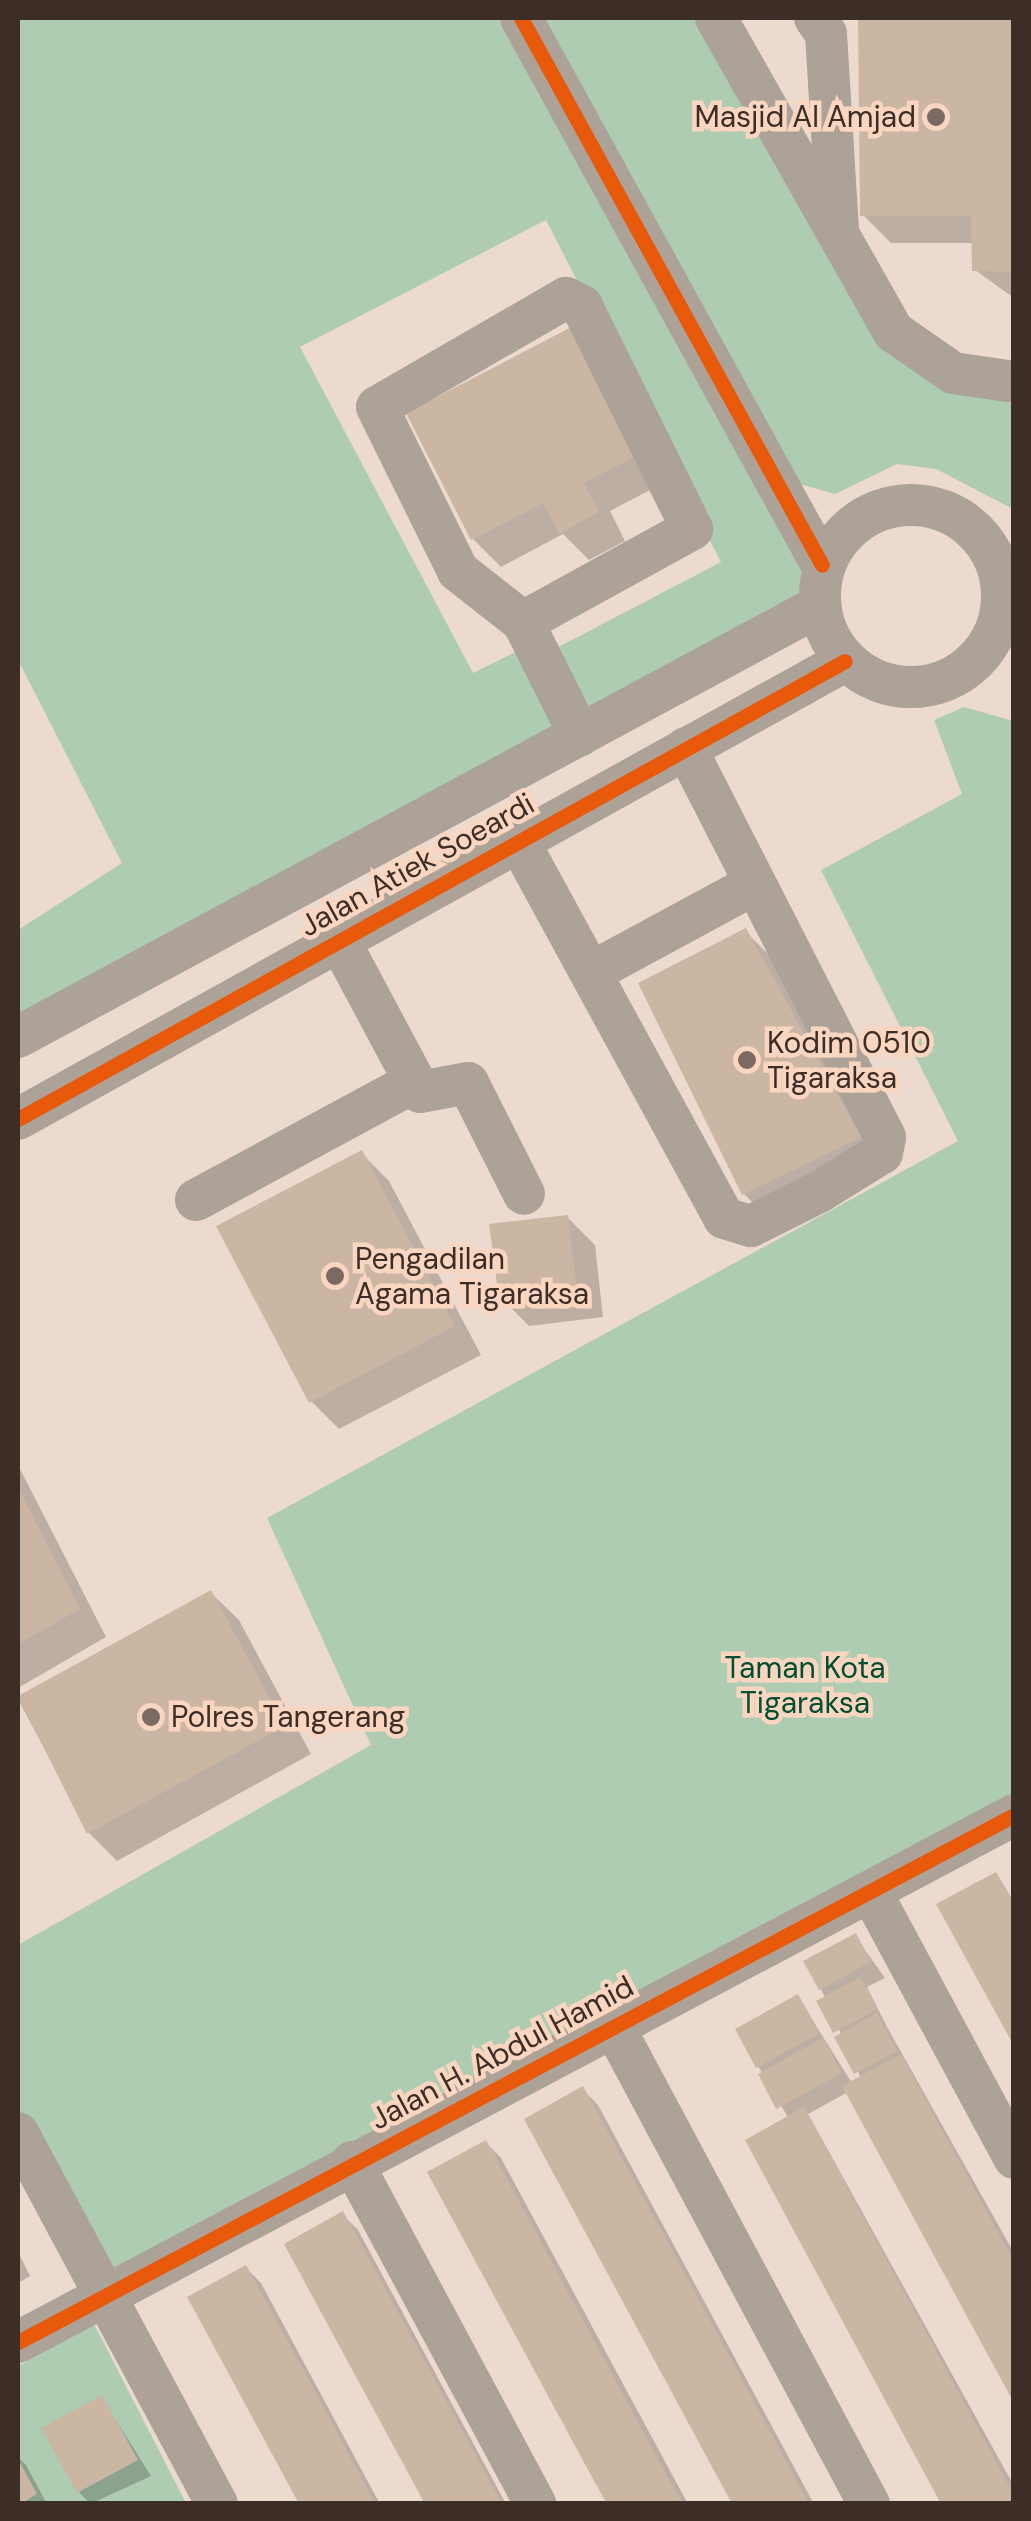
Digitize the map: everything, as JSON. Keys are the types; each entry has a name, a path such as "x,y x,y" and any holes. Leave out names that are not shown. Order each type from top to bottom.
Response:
{"street":[{"path":"521,18 820,586 845,661 884,685 928,688 970,669 1005,642 1004,597 996,562 945,511 874,512 820,586"},
{"path":"716,18 839,248 894,332 953,373 1014,382"},
{"path":"815,18 826,34 839,248"},
{"path":"523,622 692,529 582,306 566,298 378,408 458,571 523,622 580,736"},
{"name":"Jalan Atiek Soeardi","path":"18,1037 580,736 820,586"},
{"name":"Jalan Atiek Soeardi","path":"18,1118 845,661"},
{"path":"518,840 724,1218 750,1226 819,1192 887,1146 686,748"},
{"path":"592,972 755,884"},
{"path":"339,940 424,1096 468,1082 524,1194"},
{"path":"196,1200 414,1082"},
{"name":"Jalan H. Abdul Hamid","path":"18,2342 1014,1815"},
{"path":"871,1892 1014,2158"},
{"path":"613,2025 869,2504"},
{"path":"18,2133 217,2504"},
{"path":"352,2162 535,2504"}],"green space":[{"path":"18,18 519,18 816,564 810,604 585,729 547,653 721,562 546,220 300,347 473,673 524,648 569,737 18,1029 18,930 122,863 18,660"},
{"path":"543,18 706,18 886,344 1013,405 1013,509 936,469 897,464 835,494 796,483"},
{"name":"Taman Kota Tigaraksa","path":"964,707 1013,721 1013,1810 112,2289 18,2110 18,1945 371,1745 267,1518 958,1141 821,870 962,794 934,720"},
{"path":"94,2324 186,2503 18,2504 18,2366"}],"building":[{"name":"Masjid Al Amjad","path":"858,18 1014,18 1014,272 972,271 971,216 860,216"},
{"path":"583,321 649,449 584,483 599,512 559,534 543,503 471,540 406,413"},
{"name":"Kodim 0510 Tigaraksa","path":"746,928 861,1137 742,1195 638,983"},
{"name":"Pengadilan Agama Tigaraksa","path":"362,1150 455,1326 309,1403 216,1226"},
{"path":"568,1215 577,1290 499,1299 489,1224"},
{"path":"18,1487 80,1609 18,1644"},
{"name":"Polres Tangerang","path":"211,1590 285,1726 87,1834 18,1696"},
{"path":"996,1872 1014,1902 1014,2046 936,1904"},
{"path":"856,1933 871,1962 819,1990 803,1961"},
{"path":"860,1977 878,2009 833,2033 816,2001"},
{"path":"798,1994 820,2033 756,2068 735,2029"},
{"path":"877,2013 897,2051 854,2074 834,2037"},
{"path":"823,2038 842,2073 776,2109 758,2074"},
{"path":"901,2054 1014,2262 1014,2403 842,2086"},
{"path":"583,2086 809,2504 732,2504 524,2119"},
{"path":"804,2107 1014,2495 1014,2504 941,2504 745,2140"},
{"path":"486,2140 683,2504 607,2504 593,2479 427,2172"},
{"path":"343,2211 502,2504 425,2504 284,2244"},
{"path":"246,2265 375,2504 299,2504 187,2297"},
{"path":"102,2395 138,2460 77,2493 41,2428"},
{"path":"18,2459 37,2494 20,2504 18,2504"}],"cycle path":[{"path":"521,18 822,565"},
{"path":"18,1119 845,661"},
{"path":"18,2342 1014,1815"}],"place":[{"name":"Masjid Al Amjad","path":"936,117"},
{"name":"Kodim 0510 Tigaraksa","path":"747,1060"},
{"name":"Pengadilan Agama Tigaraksa","path":"335,1276"},
{"name":"Polres Tangerang","path":"151,1717"}]}
